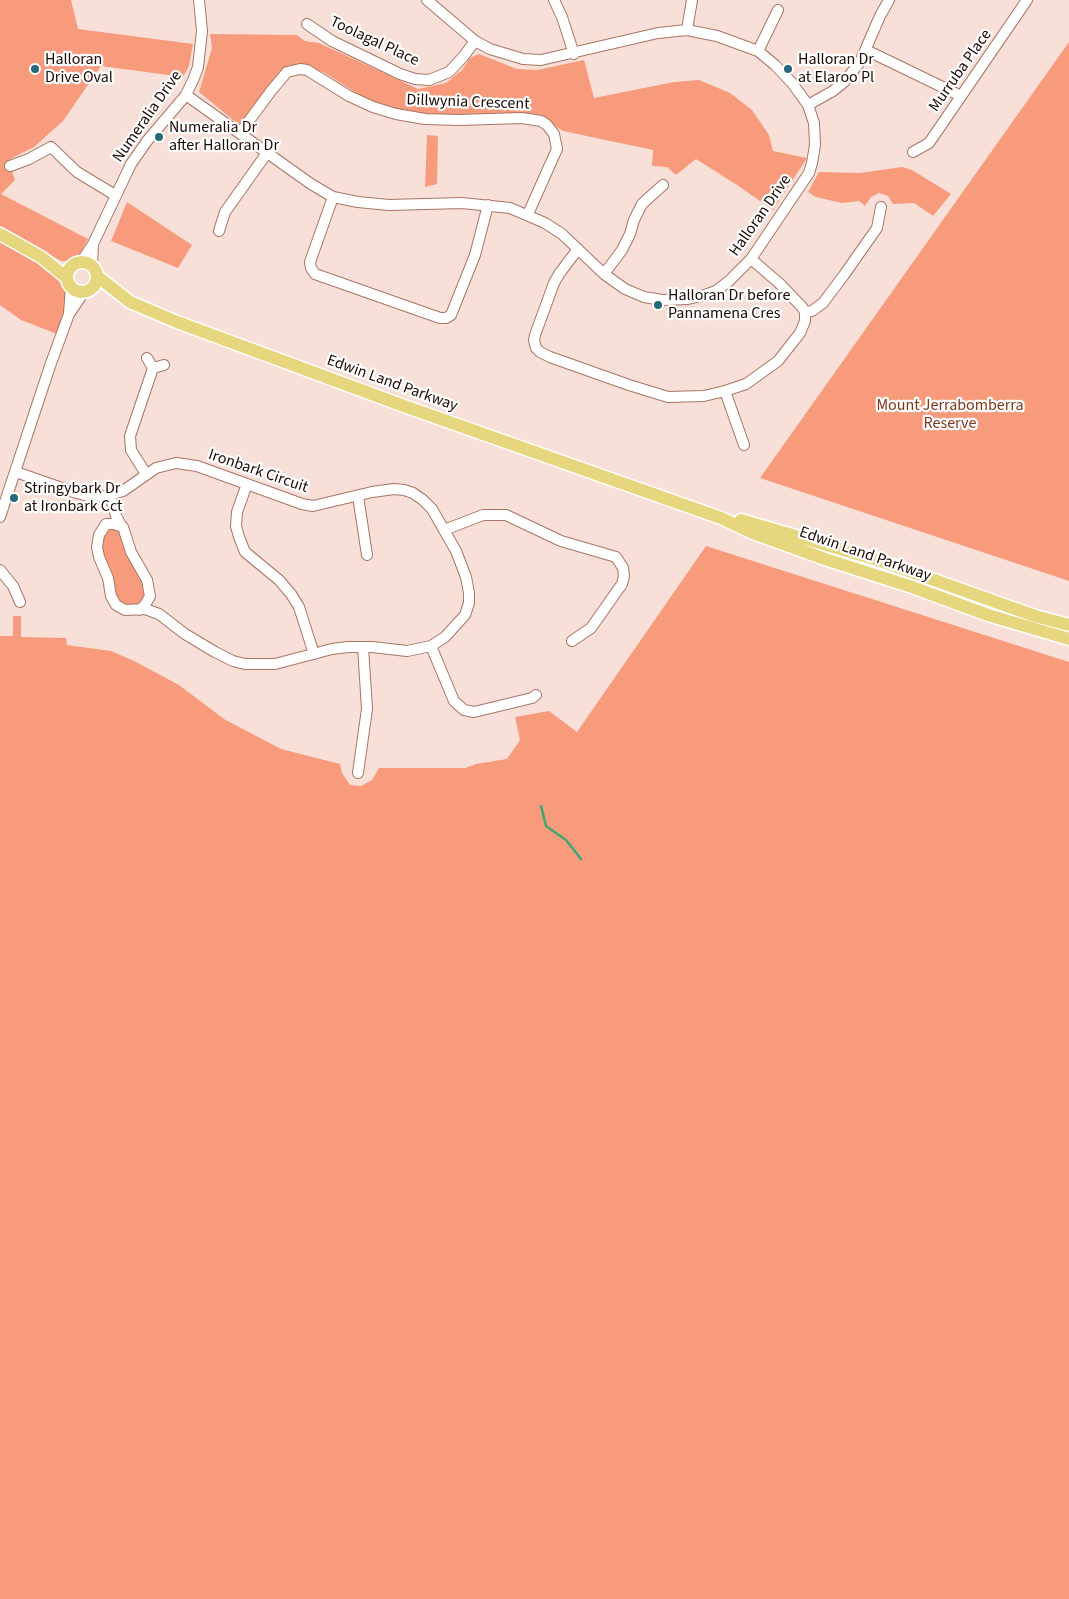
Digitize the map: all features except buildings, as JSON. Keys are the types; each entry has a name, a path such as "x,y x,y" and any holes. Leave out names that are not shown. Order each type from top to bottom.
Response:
{"main road":[{"name":"Edwin Land Parkway","path":"0,234 145,310 195,329 404,406 721,518 754,533 825,559 912,587 988,615 1069,639"},
{"name":"Edwin Land Parkway","path":"652,494 881,561 1035,616 1069,625"}],"street":[{"name":"Numeralia Drive","path":"0,517 93,244 115,195 138,154 186,94 198,67 202,31 199,0"},
{"name":"Halloran Drive","path":"186,94 311,184 334,196 358,202 389,205 462,203 510,208 545,222 562,234 604,274 633,293 662,300 676,301 688,299 716,290 729,281 751,259 809,173 815,149 815,134 814,123 808,105 781,71 758,51 717,36 687,30 658,34 541,60 522,59 490,49 475,41 427,0"},
{"path":"554,0 562,17 574,54"},
{"path":"687,30 692,0"},
{"path":"808,105 833,91 844,82 860,62 889,0"},
{"name":"Murruba Place","path":"913,152 929,143 1027,0"},
{"path":"758,51 778,10"},
{"name":"Toolagal Place","path":"307,24 332,41 400,74 415,79 429,80 449,72 475,41"},
{"path":"866,50 961,96"},
{"name":"Dillwynia Crescent","path":"240,133 287,72 300,69 307,70 373,107 396,114 425,119 522,118 541,122 547,125 554,134 557,149 528,214"},
{"path":"10,166 29,159 51,147 77,172 115,195"},
{"path":"219,231 225,212 267,153"},
{"path":"604,274 622,250 642,204 663,184"},
{"path":"334,196 310,262 315,274 440,318 446,318 454,310 475,255 488,205"},
{"path":"804,312 812,311 823,303 844,275 877,228 881,207"},
{"path":"578,249 554,282 535,334 535,344 538,350 550,357 663,396 693,397 726,391 746,384 778,361 800,333 804,326 802,307 779,283 751,259"},
{"path":"146,474 131,450 130,438 153,368 147,358"},
{"path":"153,368 164,365"},
{"path":"726,391 744,445"},
{"name":"Ironbark Circuit","path":"16,472 86,496 110,496 127,489 146,474 163,465 182,463 197,466 302,504 313,506 372,492 394,489 413,493 424,500 432,509 456,551 466,577 469,603 465,615 459,622 441,640 431,646 407,651 363,646 340,648 275,664 260,666 240,663 209,649 185,634 165,618 148,610 133,611 122,609 116,605 112,599 107,576 97,550 98,536 110,514 110,496"},
{"path":"247,484 237,512 236,526 239,537 245,552 279,580 291,594 299,607 314,654"},
{"name":"Ironbark Circuit","path":"110,496 116,516 126,533 131,552 147,580 152,599 165,618"},
{"path":"358,496 367,555"},
{"path":"444,530 484,515 506,515 561,541 616,557 623,568 622,584 591,628 572,641"},
{"path":"104,526 110,524 122,527"},
{"path":"0,570 13,586 20,602"},
{"path":"139,610 146,603 150,592"},
{"path":"358,773 367,709 363,646"},
{"path":"431,646 454,701 464,710 474,712 532,698 536,695"}],"green space":[{"path":"0,0 71,0 78,29 193,44 189,66 183,77 101,66 63,121 34,147 8,160 15,180 1,194 88,239 75,262 61,261 0,226"},
{"path":"210,34 297,35 305,41 319,43 418,89 446,83 462,70 470,58 479,54 517,69 537,70 584,60 594,98 674,82 699,80 730,93 752,110 769,135 773,151 807,158 773,210 696,159 676,175 667,167 652,166 653,150 563,131 548,121 518,115 432,115 376,105 323,72 300,65 285,69 268,87 244,122 238,124 199,92 212,48"},
{"name":"Mount Jerrabomberra Reserve","path":"1069,42 1069,581 760,478"},
{"path":"427,135 438,136 437,184 425,187"},
{"path":"902,167 912,170 951,194 933,216 914,203 893,204 888,196 879,193 871,197 865,206 859,201 842,203 816,197 808,192 819,172 860,173"},
{"path":"127,202 192,245 178,268 111,241"},
{"path":"0,239 41,265 55,276 63,286 67,293 67,304 57,334 21,320 0,305"},
{"path":"106,528 120,529 141,573 147,591 143,602 132,608 117,601 101,552 104,530"},
{"path":"706,546 1069,662 1069,1599 0,1599 0,636 13,636 13,616 21,616 21,637 66,638 67,645 111,651 134,661 179,685 224,719 281,749 340,764 342,773 350,785 361,786 372,780 379,768 465,768 476,764 507,759 520,740 515,717 549,711 577,732"}],"waterway":[{"path":"541,806 546,826 566,840 581,859"}],"place":[{"name":"Halloran Drive Oval","path":"35,69"},
{"name":"Halloran Dr at Elaroo Pl","path":"788,69"},
{"name":"Numeralia Dr after Halloran Dr","path":"159,137"},
{"name":"Halloran Dr before Pannamena Cres","path":"658,305"},
{"name":"Stringybark Dr at Ironbark Cct","path":"14,498"}]}
